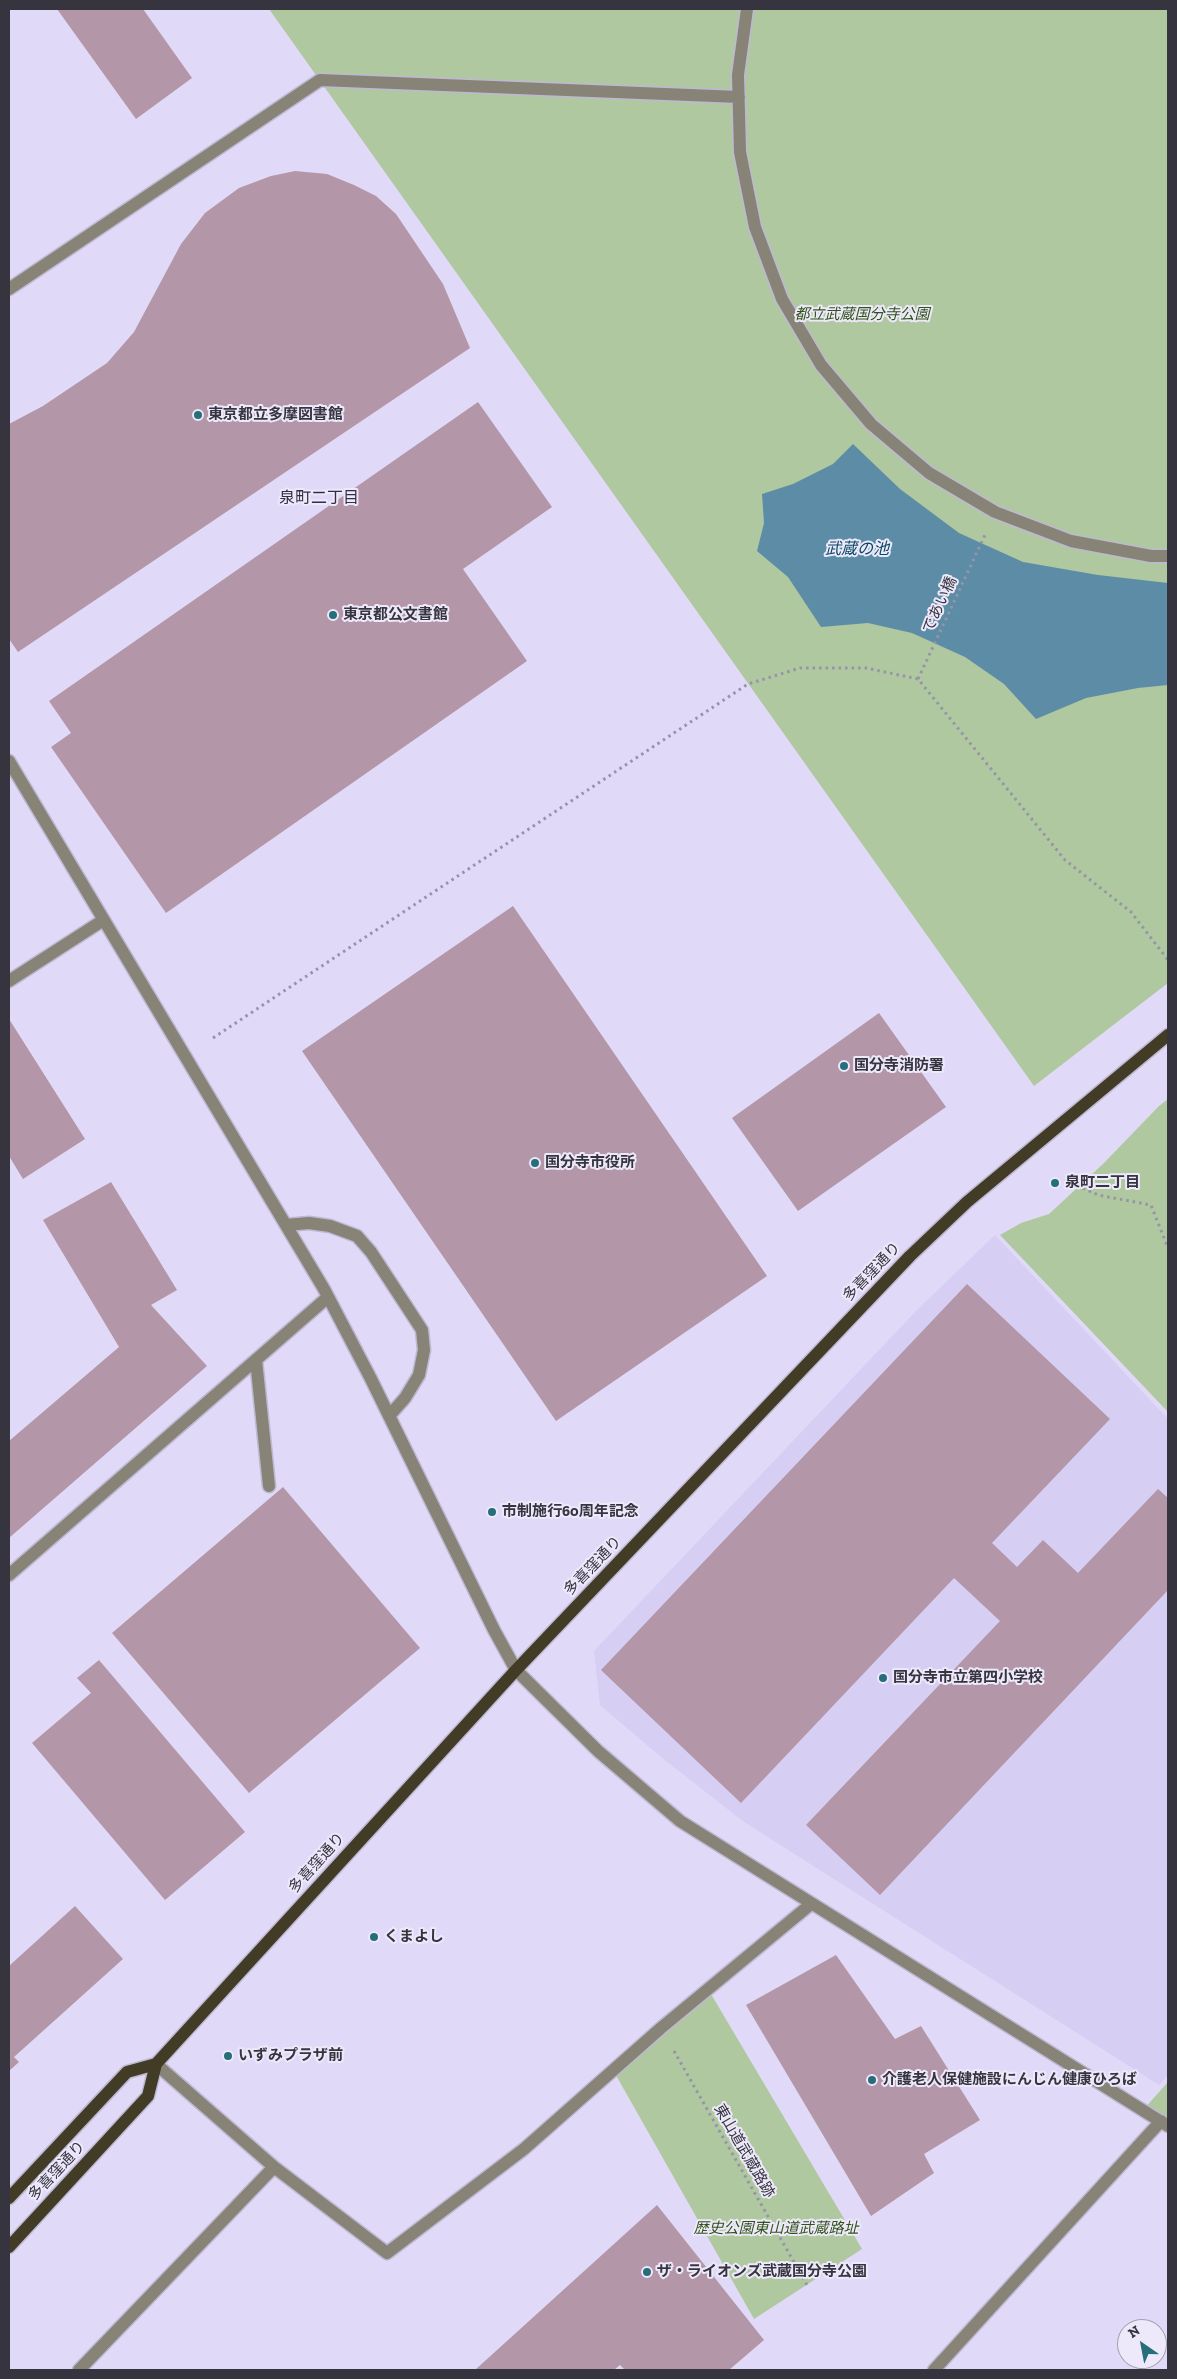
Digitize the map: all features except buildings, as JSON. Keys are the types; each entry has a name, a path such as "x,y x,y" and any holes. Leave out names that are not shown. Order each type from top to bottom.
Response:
{"main road":[{"name":"多喜窪通り","path":"9,2247 148,2096 156,2064 516,1670 910,1256 981,1190 1168,1035"},
{"name":"多喜窪通り","path":"9,2198 127,2072 156,2064"}],"street":[{"path":"748,9 738,76 740,152 755,227 782,299 821,365 870,424 929,473 995,512 1071,541 1151,556 1168,556"},
{"path":"9,289 320,80 739,97"},
{"path":"9,761 102,921 328,1297 389,1416 494,1630 516,1670 598,1751 680,1821 810,1904 1165,2124 934,2370"},
{"path":"9,981 102,921"},
{"path":"286,1225 310,1223 330,1226 357,1236 371,1252 422,1330 424,1350 419,1375 405,1398 389,1416"},
{"path":"9,1575 328,1297"},
{"path":"256,1360 269,1486"},
{"path":"156,2064 274,2167 387,2253 524,2149 661,2028 810,1904"},
{"path":"79,2370 274,2167"}],"path":[{"name":"であい橋","path":"918,679 983,539"},
{"path":"213,1038 748,684 800,668 866,668 918,679 1065,860 1131,912 1168,960"},
{"path":"1065,1180 1098,1195 1151,1205 1168,1248"},
{"name":"東山道武蔵路跡","path":"661,2028 807,2285"}],"shaded area":[{"name":"国分寺市立第四小学校","path":"995,1235 1168,1419 1168,2075 1159,2085 744,1822 661,1757 600,1705 594,1651 916,1311"}],"green space":[{"name":"都立武蔵国分寺公園","path":"269,9 1168,9 1168,983 1034,1086"},
{"path":"1168,1099 1168,1412 1000,1235 1021,1223 1049,1214 1103,1164"},
{"name":"歴史公園東山道武蔵路址","path":"708,1989 862,2249 754,2319 613,2070"},
{"path":"1168,2082 1168,2126 1143,2110"}],"water":[{"name":"武蔵の池","path":"853,444 900,489 959,533 1023,562 1098,575 1168,583 1168,685 1138,688 1086,698 1036,719 1004,684 965,657 912,633 868,623 821,627 788,577 757,551 764,523 762,494 793,484 833,464"}],"place":[{"name":"東京都立多摩図書館","path":"198,415"},
{"name":"東京都公文書館","path":"333,615"},
{"name":"国分寺消防署","path":"844,1066"},
{"name":"国分寺市役所","path":"535,1163"},
{"name":"泉町二丁目","path":"1055,1183"},
{"name":"市制施行60周年記念","path":"492,1512"},
{"name":"国分寺市立第四小学校","path":"883,1678"},
{"name":"くまよし","path":"374,1937"},
{"name":"いずみプラザ前","path":"228,2056"},
{"name":"介護老人保健施設にんじん健康ひろば","path":"872,2080"},
{"name":"ザ・ライオンズ武蔵国分寺公園","path":"647,2272"}],"district":[{"name":"泉町二丁目","path":"319,498"}]}
